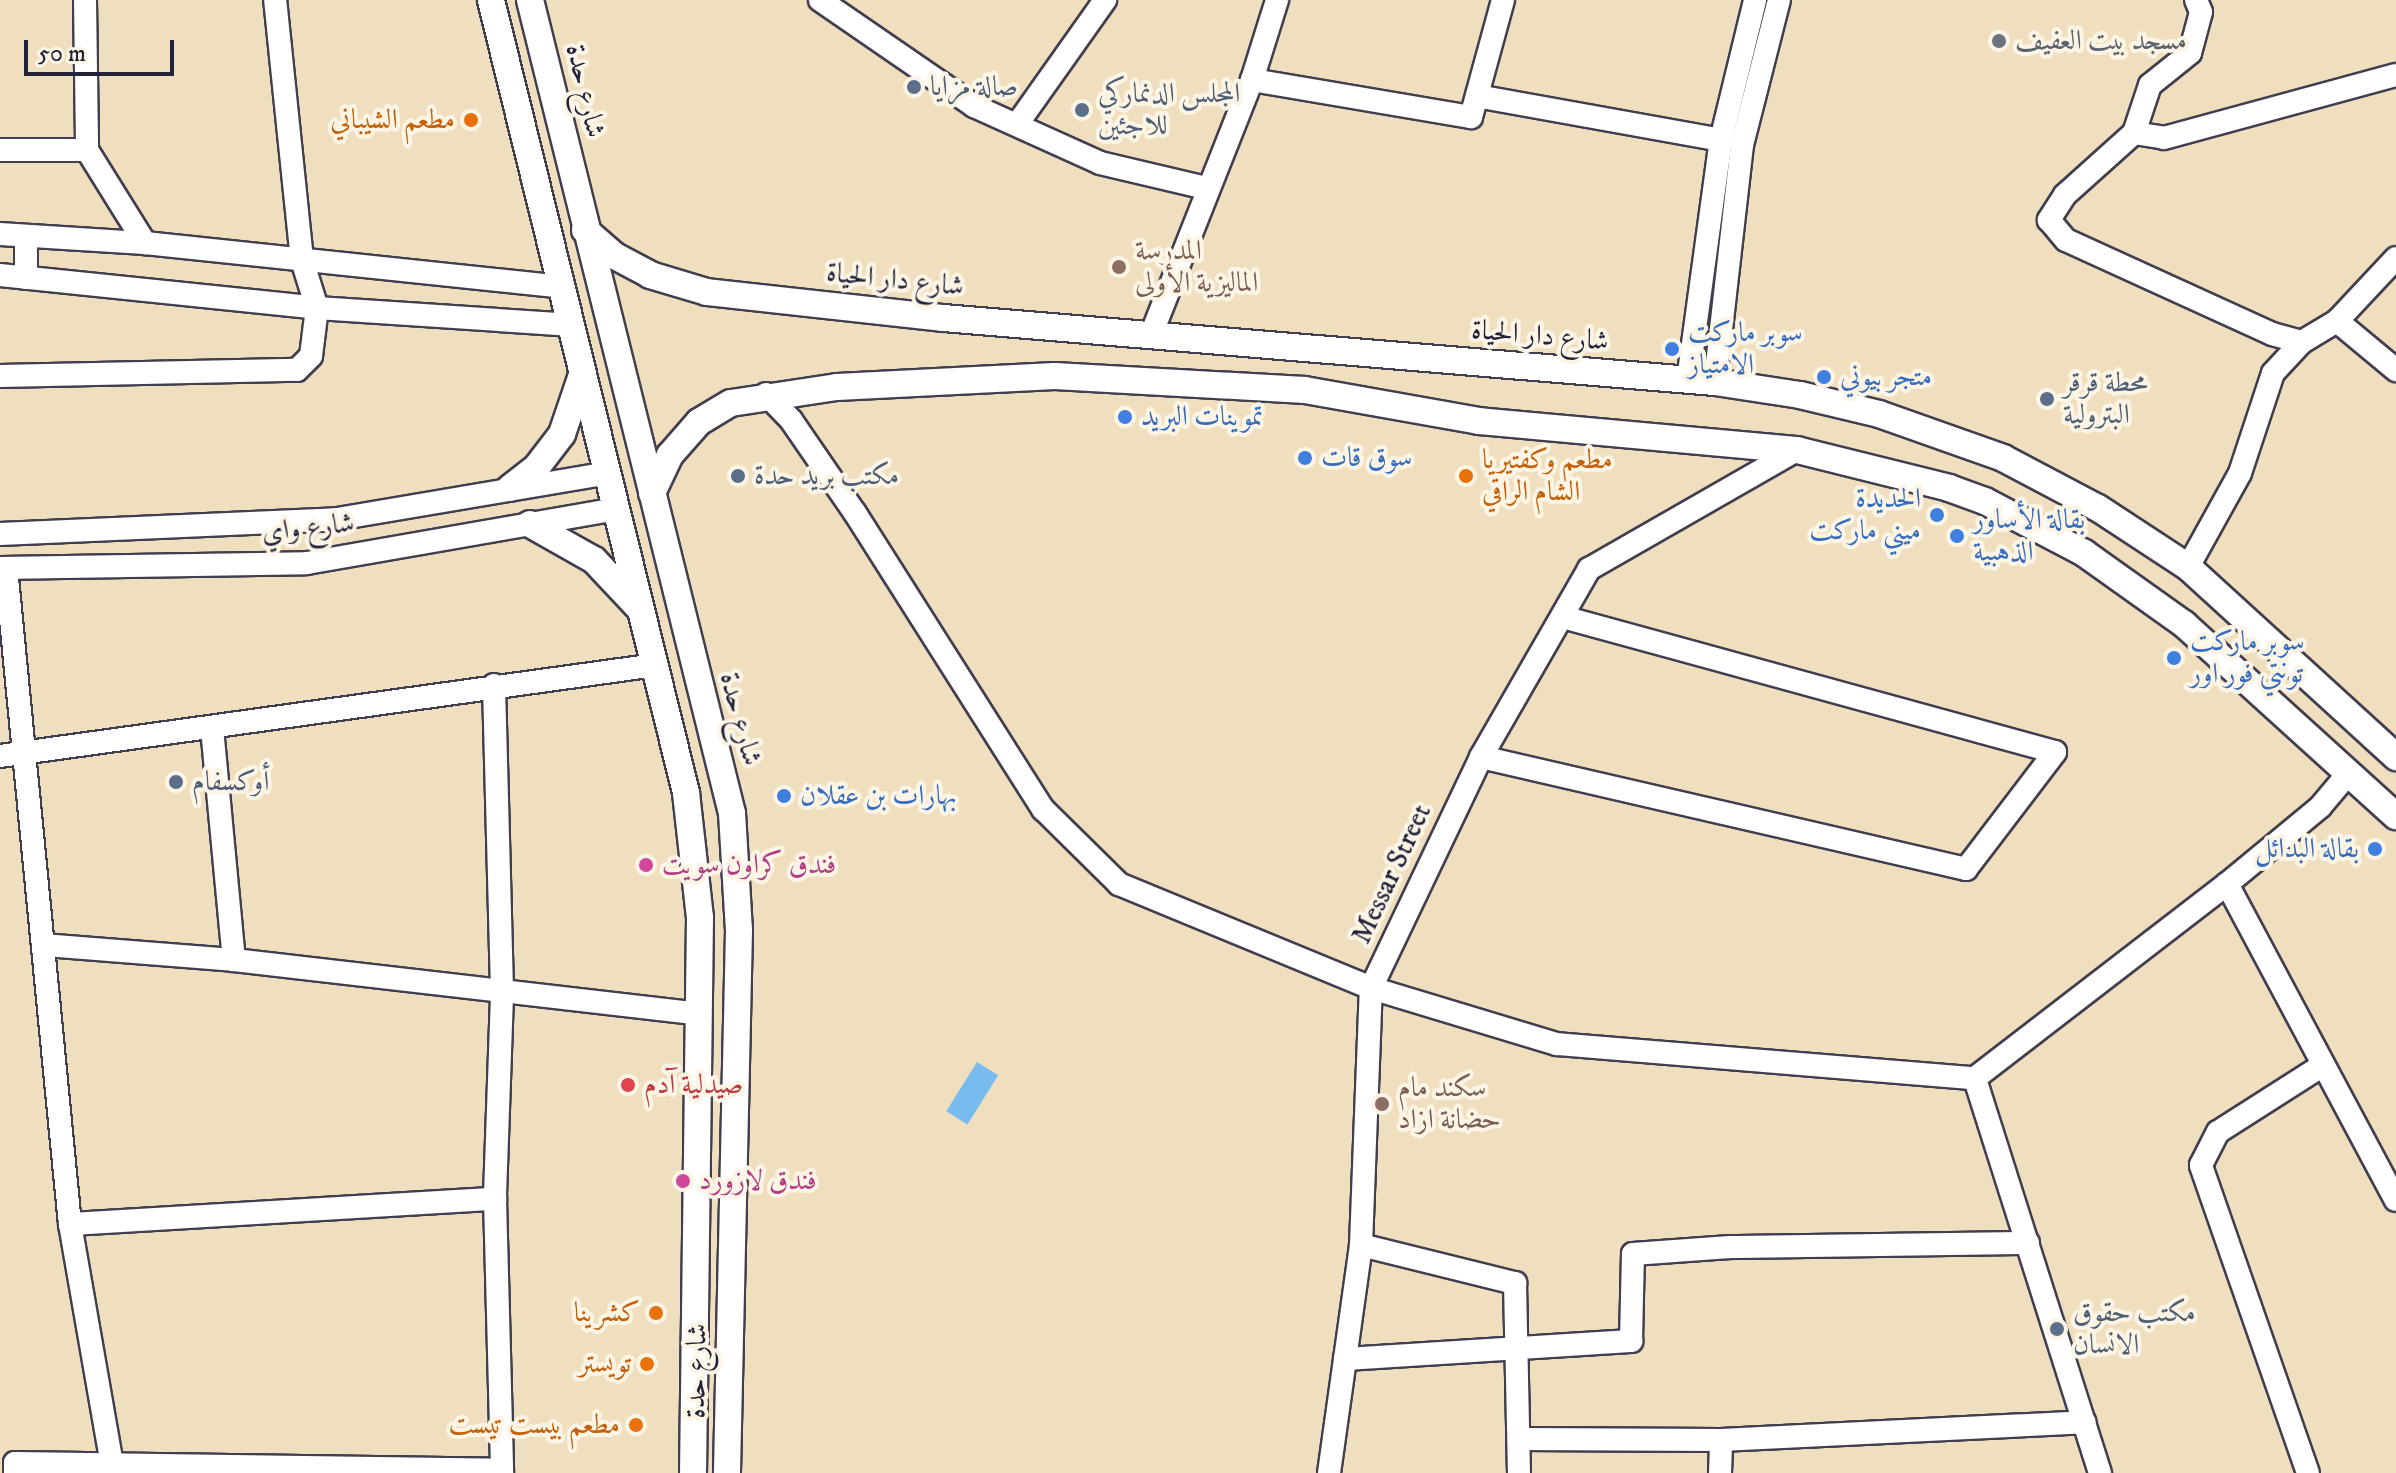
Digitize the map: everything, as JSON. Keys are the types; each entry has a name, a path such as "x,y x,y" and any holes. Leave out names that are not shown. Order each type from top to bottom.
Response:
{"main road":[{"name":"شارع حدة","path":"491,0 656,665 691,839 700,917 693,1473"},
{"name":"شارع حدة","path":"530,0 690,656 732,813 739,930 727,1473"},
{"name":"شارع دار الحياة","path":"585,230 615,256 650,275 707,292 1306,350 1715,382 1800,395 1879,414 2003,458 2098,508 2188,567 2396,757"},
{"path":"1305,390 1306,350"},
{"path":"510,488 536,468 562,434 582,375"},
{"path":"652,493 670,455 699,422 731,403 766,394 1055,376 1305,390 1479,421 1797,450 1875,466 1985,501 2084,553 2184,624 2347,775 2395,813"},
{"path":"1985,501 2003,458"},
{"path":"530,524 594,560 643,614"},
{"path":"656,665 690,656"}],"street":[{"path":"85,0 87,150 145,243"},
{"path":"0,376 297,370 311,356 317,308 302,260 275,0"},
{"path":"820,0 974,106 1018,123 1100,163 1206,188"},
{"path":"1018,123 1105,0"},
{"path":"1151,335 1206,188 1252,80 1277,0"},
{"path":"1252,80 1471,117 1503,0"},
{"path":"1688,380 1721,140 1755,0"},
{"path":"1715,382 1742,145 1779,0"},
{"path":"2196,0 2201,12 2190,53 2150,85 2134,133 2065,195 2049,220 2066,240 2302,342"},
{"path":"2134,133 2164,138 2396,75"},
{"path":"1477,96 1721,140"},
{"path":"0,150 87,150"},
{"path":"0,234 145,243 563,287"},
{"path":"26,236 26,278"},
{"path":"2188,567 2240,473 2273,373 2302,342 2337,321 2396,258"},
{"path":"0,275 317,308 572,325"},
{"path":"2337,321 2396,370"},
{"path":"766,394 791,420 855,513 1043,809 1119,884 1371,988 1557,1044 1975,1078 2227,884 2320,807 2347,775"},
{"name":"Messar Street","path":"1329,1473 1361,1245 1371,988 1481,757 1589,569 1797,450"},
{"name":"شارع واي","path":"0,534 337,519 608,473"},
{"name":"شارع واي","path":"3,568 307,563 617,509"},
{"path":"3,568 44,945 70,1224 112,1464"},
{"path":"1481,757 1966,869 2055,752 1563,617"},
{"path":"0,756 212,728 494,685 656,665"},
{"path":"15,1473 15,1463 502,1472 495,1199 502,995 494,685"},
{"path":"212,728 234,960"},
{"path":"2227,884 2396,1200"},
{"path":"44,945 234,960 502,995 698,1014"},
{"path":"2308,1473 2201,1165 2218,1132 2323,1065"},
{"path":"1975,1078 2100,1473"},
{"path":"70,1224 495,1199"},
{"path":"1345,1359 1631,1341 1633,1254 1730,1247 2028,1243"},
{"path":"1361,1245 1515,1283 1519,1473"},
{"path":"1520,1439 1721,1440 2085,1422"},
{"path":"1720,1473 1721,1440"}],"water":[{"path":"977,1062 998,1075 967,1124 946,1111"}],"place":[{"name":"مسجد بيت العفيف","path":"1999,41"},
{"name":"صالة مزايا","path":"914,87"},
{"name":"المجلس الدنماركي للاجئين","path":"1082,110"},
{"name":"مطعم الشيباني","path":"471,120"},
{"name":"المدرسة الماليزية الأولى","path":"1119,267"},
{"name":"سوبر ماركت الامتياز","path":"1672,349"},
{"name":"متجر بيوني","path":"1824,377"},
{"name":"محطة قرقر البترولية","path":"2047,399"},
{"name":"تموينات البريد","path":"1125,417"},
{"name":"سوق قات","path":"1305,458"},
{"name":"مكتب بريد حدة","path":"738,476"},
{"name":"مطعم وكفتيريا الشام الراقي","path":"1466,476"},
{"name":"الحديدة ميني ماركت","path":"1937,515"},
{"name":"بقالة الأساور الذهبية","path":"1957,536"},
{"name":"سوبر ماركت تونتي فور اور","path":"2174,658"},
{"name":"أوكسفام","path":"176,782"},
{"name":"بهارات بن عقلان","path":"784,796"},
{"name":"بقالة البدائل","path":"2375,849"},
{"name":"فندق كراون سويت","path":"646,865"},
{"name":"صيدلية آدم","path":"628,1085"},
{"name":"سكند مام حضانة ازاد","path":"1382,1104"},
{"name":"فندق لازورد","path":"683,1181"},
{"name":"كشرينا","path":"656,1313"},
{"name":"مكتب حقوق الانسان","path":"2057,1329"},
{"name":"تويستر","path":"647,1364"},
{"name":"مطعم بيست تيست","path":"636,1425"}]}
